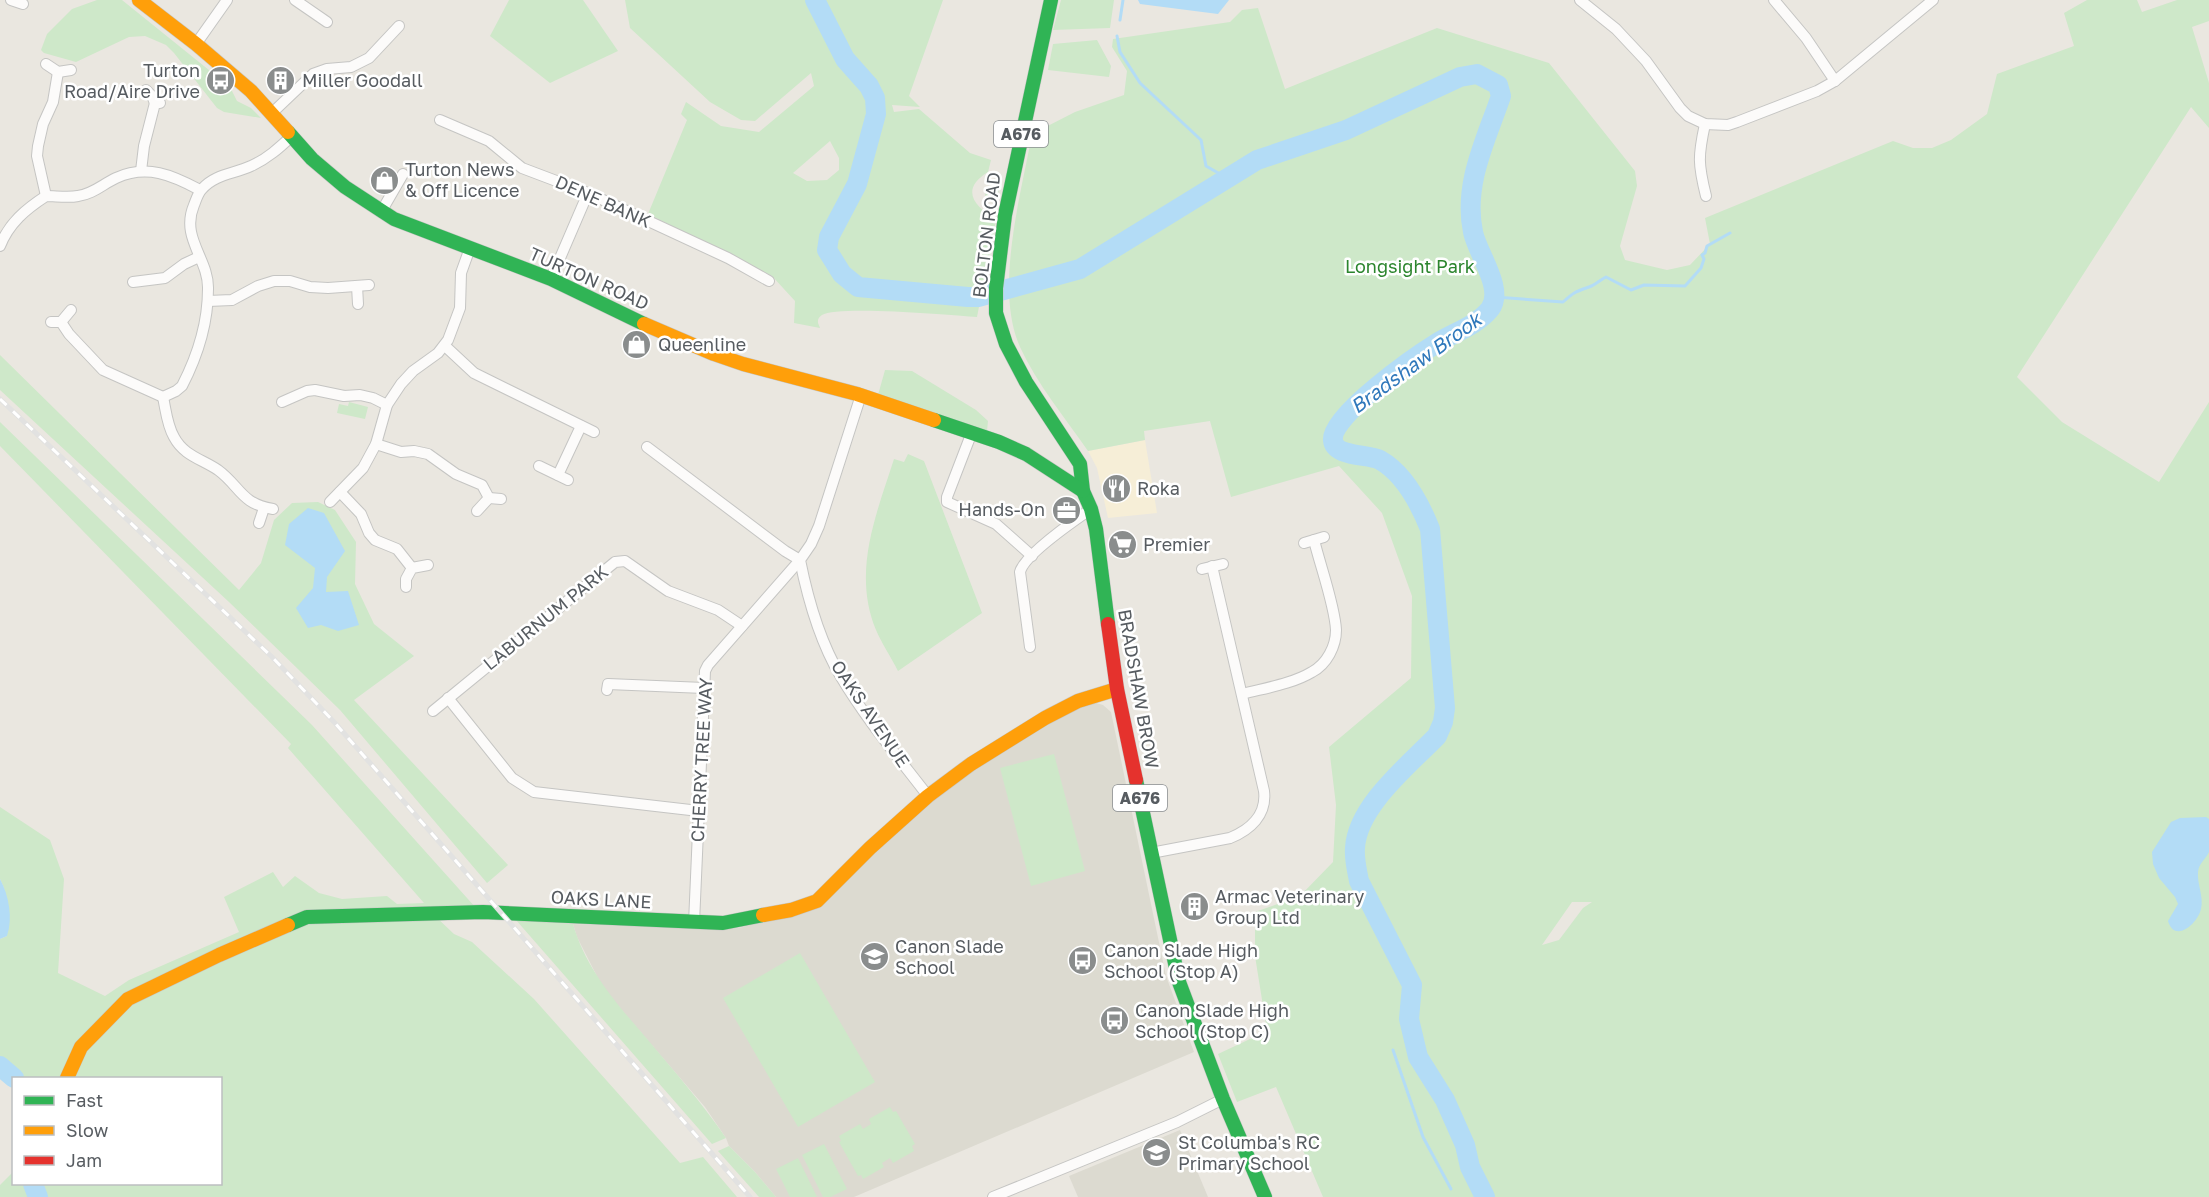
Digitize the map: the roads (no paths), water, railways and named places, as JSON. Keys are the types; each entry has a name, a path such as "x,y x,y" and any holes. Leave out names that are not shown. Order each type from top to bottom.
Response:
{"main road":[{"name":"TURTON ROAD","path":"139,0 251,91 312,159 381,213 403,224 551,279 663,333 714,354 743,364 861,395 972,432 1026,454 1083,491"},
{"name":"BOLTON ROAD","path":"1051,0 1014,167 998,268 996,314 1006,344 1026,382 1080,464 1083,491"},
{"name":"BRADSHAW BROW","path":"1083,491 1096,529 1117,689 1166,928 1179,982 1223,1099"},
{"name":"OAKS LANE","path":"67,1077 81,1047 128,999 219,955 307,917 483,912 694,922 737,921 790,910 817,901 870,848 928,796 971,764 1045,717 1078,701 1117,689"},
{"name":"A676","path":"1223,1099 1266,1197"}],"street":[{"path":"196,44 227,0"},
{"path":"295,0 327,22"},
{"path":"1580,0 1592,3 1646,61 1688,116 1706,124 1728,125 1835,81 1919,4 1933,0"},
{"path":"1774,0 1806,38 1835,81"},
{"path":"9,4 23,4"},
{"path":"272,113 305,81 320,71 358,65 369,58 390,41 399,26"},
{"path":"46,64 58,72 71,69"},
{"path":"46,196 38,146 43,124 53,102 58,72"},
{"path":"141,171 144,146 159,103 146,90"},
{"name":"DENE BANK","path":"440,120 489,141 522,168 588,193 728,258 769,281"},
{"path":"1706,124 1699,152 1700,171 1706,196"},
{"path":"71,310 56,322 103,370 163,397 177,391 186,377 202,337 208,300 207,276 190,235 191,211 200,190 211,180 223,174 250,167 268,157 292,136"},
{"path":"0,246 8,229 18,217 46,196 76,197 87,194 115,179 141,171 160,172 200,190"},
{"path":"381,213 403,174"},
{"path":"551,279 588,193"},
{"path":"330,502 363,468 376,444 387,405 406,376 445,346 460,308 461,273 470,248"},
{"path":"133,282 152,286 184,264 199,257"},
{"path":"208,300 232,300 258,286 274,281 291,281 315,288 369,285"},
{"path":"357,286 358,303"},
{"path":"445,346 474,373 594,432"},
{"path":"282,402 296,391 315,390 345,396 360,394 387,405"},
{"path":"647,447 800,560 819,526 861,395"},
{"path":"163,397 174,439 183,449 219,471 245,498 269,508 259,523"},
{"path":"539,465 563,477 581,426"},
{"path":"972,432 947,502 996,524 1032,556"},
{"path":"376,444 401,452 414,451 428,454 456,474 482,485 495,499 477,511"},
{"path":"340,492 361,514 369,533 375,540 397,549 412,568"},
{"path":"1030,647 1020,572 1024,563 1073,520 1091,509"},
{"path":"1242,694 1294,680 1314,671 1323,664 1333,647 1336,628 1314,540"},
{"name":"CHERRY TREE WAY","path":"694,922 705,671 800,560"},
{"name":"OAKS AVENUE","path":"800,560 815,617 841,677 928,796"},
{"name":"LABURNUM PARK","path":"432,711 615,562 630,563 669,591 718,609 742,626"},
{"path":"412,568 428,565"},
{"path":"1151,854 1230,838 1247,830 1260,815 1263,806 1264,791 1213,566"},
{"path":"406,587 406,579 412,568"},
{"path":"608,690 608,684 705,688"},
{"path":"448,698 512,778 534,792 699,811"},
{"path":"993,1197 1177,1122 1223,1099"}],"water":[{"path":"1138,0 1229,0 1218,14 1140,4"},
{"path":"308,508 324,513 345,551 327,577 326,592 348,591 359,625 338,631 321,625 308,628 296,608 313,588 315,568 285,545 289,524"},
{"path":"2206,817 2209,819 2209,852 2198,872 2201,909 2191,925 2181,931 2176,931 2171,928 2168,921 2178,904 2159,878 2153,864 2152,852 2171,822 2180,818"},
{"path":"0,879 8,900 10,915 7,936 0,939"}],"waterway":[{"name":"Bradshaw Brook","path":"815,0 845,59 869,86 875,98 876,114 857,184 829,237 827,250 842,274 858,287 978,297 1080,269 1257,160 1346,130 1460,77 1477,74 1498,85 1501,96 1478,162 1471,197 1473,232 1489,271 1494,301 1490,309 1478,320 1426,350 1376,387 1345,417 1336,429 1333,440 1339,449 1380,460 1397,473 1416,500 1430,529 1445,708 1443,722 1437,736 1375,801 1358,832 1355,856 1359,881 1412,985 1409,1019 1418,1057 1445,1100 1465,1145 1470,1167 1485,1197"},
{"path":"1120,20 1123,0"},
{"path":"1117,36 1120,52 1140,83 1201,140 1206,166 1227,178"},
{"path":"1495,297 1563,302 1606,277 1631,290 1644,285 1685,286 1701,268 1704,259 1702,255 1707,246 1730,233"},
{"path":"1393,1050 1423,1137 1451,1189"},
{"path":"0,1066 13,1077"},
{"path":"33,1185 38,1197"}],"railway":[{"path":"0,399 272,657 335,723 750,1197"}],"place":[{"name":"Turton Road/Aire Drive","path":"221,81"},
{"name":"Miller Goodall","path":"281,81"},
{"name":"Turton News & Off Licence","path":"384,180"},
{"name":"Queenline","path":"637,345"},
{"name":"Roka","path":"1116,489"},
{"name":"Hands-On","path":"1066,510"},
{"name":"Premier","path":"1122,545"},
{"name":"Armac Veterinary Group Ltd","path":"1194,907"},
{"name":"Canon Slade School","path":"874,957"},
{"name":"Canon Slade High School (Stop A)","path":"1083,961"},
{"name":"Canon Slade High School (Stop C)","path":"1114,1021"},
{"name":"St Columba's RC Primary School","path":"1157,1153"}],"park label":[{"name":"Longsight Park","path":"1410,267"}]}
